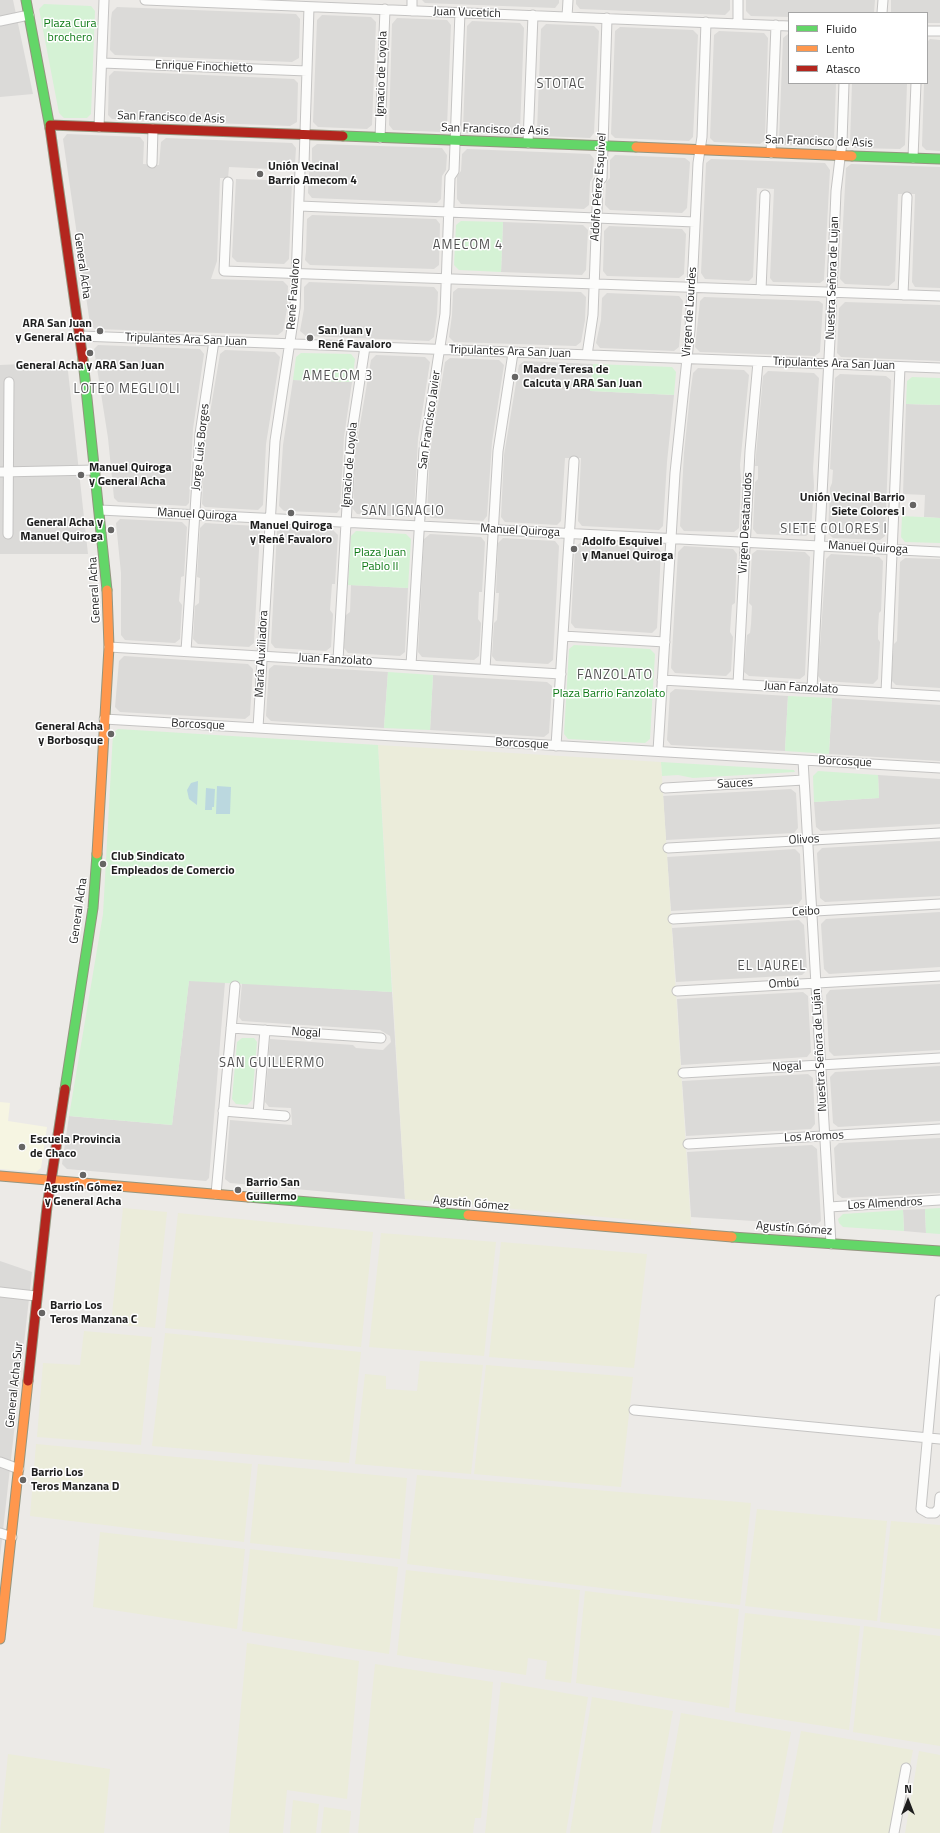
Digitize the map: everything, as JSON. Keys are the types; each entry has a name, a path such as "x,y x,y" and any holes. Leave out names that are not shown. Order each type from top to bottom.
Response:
{"main road":[{"name":"General Acha","path":"26,0 50,125 80,336 109,598 109,647 93,908 51,1181"},
{"name":"San Francisco de Asis","path":"50,125 940,159"},
{"name":"Agustín Gómez","path":"0,1176 691,1234 940,1251"},
{"name":"General Acha Sur","path":"0,1639 12,1537 36,1296 51,1181"}],"street":[{"path":"99,127 104,0"},
{"name":"Juan Vucetich","path":"145,0 260,2 309,6 788,26"},
{"path":"412,0 412,10"},
{"path":"567,17 568,0"},
{"path":"738,0 738,23"},
{"path":"882,12 883,0"},
{"name":"René Favaloro","path":"267,581 275,441 295,308 300,170 304,164 309,6"},
{"name":"Ignacio de Loyola","path":"380,138 385,9"},
{"name":"San Francisco Javier","path":"411,665 424,450 445,314 450,177 454,171 460,12"},
{"path":"0,21 29,15"},
{"path":"528,144 533,15"},
{"name":"Adolfo Pérez Esquivel","path":"587,356 593,315 598,182 602,178 607,18"},
{"name":"Virgen de Lourdes","path":"658,751 675,473 687,359 695,222 702,137 706,22"},
{"path":"771,153 776,25"},
{"path":"928,31 940,32"},
{"name":"Enrique Finochietto","path":"102,63 307,71"},
{"name":"Nuestra Señora de Lujan","path":"812,689 818,546 829,364 836,191 840,155 844,84"},
{"path":"913,158 916,84"},
{"path":"152,163 153,129"},
{"path":"228,182 224,271 940,296"},
{"path":"761,290 765,195"},
{"path":"902,295 907,197"},
{"path":"299,206 695,222"},
{"name":"Tripulantes Ara San Juan","path":"80,336 940,368"},
{"name":"Jorge Luis Borges","path":"186,651 200,434 214,341"},
{"name":"Ignacio de Loyola","path":"338,660 351,438 365,347"},
{"path":"485,669 498,451 513,352"},
{"name":"Virgen Desatanudos","path":"738,684 750,451 758,362"},
{"path":"886,693 900,367"},
{"path":"8,534 4,472 9,382"},
{"path":"556,746 574,460"},
{"path":"4,472 96,470"},
{"name":"Manuel Quiroga","path":"100,510 940,552"},
{"name":"María Auxiliadora","path":"258,728 267,581"},
{"path":"563,636 665,642"},
{"name":"Juan Fanzolato","path":"109,647 561,674"},
{"name":"Juan Fanzolato","path":"662,680 940,696"},
{"name":"Borcosque","path":"104,719 940,768"},
{"name":"Nuestra Señora de Luján","path":"803,760 831,1244"},
{"name":"Sauces","path":"665,788 804,780"},
{"name":"Olivos","path":"668,848 940,833"},
{"name":"Ceibo","path":"672,919 940,904"},
{"name":"Ombú","path":"677,991 940,976"},
{"path":"216,1194 235,986"},
{"name":"Nogal","path":"231,1028 381,1038"},
{"path":"258,1114 265,1030"},
{"name":"Nogal","path":"682,1073 940,1058"},
{"path":"223,1111 285,1116"},
{"name":"Los Aromos","path":"688,1144 940,1129"},
{"name":"Los Almendros","path":"829,1207 940,1200"},
{"path":"0,1292 36,1296"},
{"path":"940,1300 921,1509 928,1513 935,1513 939,1508 940,1497"},
{"path":"634,1410 940,1439"},
{"path":"0,1462 19,1469"},
{"path":"0,1533 12,1537"},
{"path":"894,1833 906,1768"}],"shaded area":[{"path":"0,0 13,0 33,94 0,97"},
{"path":"422,0 559,0 559,3 555,8 425,3"},
{"path":"576,0 730,0 730,10 725,15 580,9 576,4"},
{"path":"746,0 875,0 874,12 788,12 788,17 751,16 746,11"},
{"path":"891,0 940,0 940,23 928,23 928,12 891,12"},
{"path":"117,7 296,14 300,19 299,58 292,62 115,55 110,50 111,19 112,12"},
{"path":"322,15 371,17 376,22 372,125 367,129 318,127 313,122 317,20"},
{"path":"397,18 447,20 451,25 447,127 442,132 393,130 389,125 392,24"},
{"path":"472,21 520,23 524,28 520,130 515,135 467,133 463,128 467,26"},
{"path":"546,24 594,26 599,31 594,133 590,138 541,136 537,131 541,29"},
{"path":"620,27 693,30 698,35 693,137 689,141 615,138 611,134 615,31"},
{"path":"719,31 764,33 768,38 765,140 760,144 714,142 710,138 714,35"},
{"path":"788,34 788,84 836,84 834,142 829,147 784,145 779,140 783,38"},
{"path":"930,39 940,40 940,151 926,150 922,146 924,84 928,84 928,41"},
{"path":"114,71 294,79 298,83 297,122 290,126 112,119 108,115 109,76"},
{"path":"852,84 907,84 905,145 900,149 855,148 850,143"},
{"path":"67,134 140,137 144,142 143,164 159,165 161,142 166,138 292,143 296,148 295,164 292,170 229,167 228,178 220,178 217,261 211,279 283,281 288,286 287,309 283,331 278,335 95,329 90,324 63,139"},
{"path":"317,144 442,148 447,155 446,170 442,176 441,199 437,203 312,198 308,193 309,170 312,164 312,148"},
{"path":"467,149 590,154 594,159 593,177 590,182 589,205 584,209 461,204 457,199 457,176 461,171 462,154"},
{"path":"615,155 685,158 690,162 687,208 682,213 610,210 605,205 606,182 610,178 610,160"},
{"path":"711,159 825,163 830,170 824,280 820,283 773,282 770,278 774,189 757,188 753,277 749,281 705,279 701,273 706,163"},
{"path":"851,164 940,167 940,288 915,287 912,282 915,194 898,194 895,281 889,286 845,284 840,279 846,168"},
{"path":"236,179 292,181 289,259 284,264 237,262 232,257"},
{"path":"312,215 436,219 440,224 439,265 434,269 310,265 305,260 307,219"},
{"path":"503,222 583,225 588,230 586,270 582,275 501,272"},
{"path":"609,226 682,229 686,234 684,274 679,278 607,276 603,271 604,231"},
{"path":"309,282 434,287 438,292 434,337 429,341 306,336 300,331 304,309 304,287"},
{"path":"458,288 581,292 586,297 585,320 581,342 576,346 454,342 449,337 453,292"},
{"path":"607,293 679,296 683,301 679,347 674,351 600,348 596,343 601,320 602,298"},
{"path":"704,297 819,301 823,304 820,352 815,356 700,352 695,347 700,301"},
{"path":"845,302 940,305 940,361 841,357 837,353 839,308"},
{"path":"98,345 200,349 204,354 193,429 189,503 186,506 118,502 114,498 108,438 94,349"},
{"path":"225,350 275,352 280,357 266,444 263,505 258,510 205,507 202,504 205,442 220,354"},
{"path":"376,355 425,357 430,362 418,439 414,513 409,517 357,514 353,509 356,448 371,360"},
{"path":"450,358 499,360 504,365 492,442 487,516 483,521 431,518 427,513 430,452 445,362"},
{"path":"524,361 593,364 590,391 674,395 667,462 663,526 659,530 582,526 578,521 581,458 565,458 561,521 557,525 505,522 501,517 504,455 519,365"},
{"path":"67,362 88,554 0,554 0,365"},
{"path":"698,368 744,370 749,375 740,465 741,480 739,528 734,532 684,531 680,526 684,453 690,395 693,373"},
{"path":"768,371 814,373 819,378 813,469 814,486 811,532 806,536 757,534 753,529 755,482 758,479 758,466 755,466 763,376"},
{"path":"840,374 886,376 891,380 885,536 880,540 833,538 828,533 830,488 833,470 830,469 835,378"},
{"path":"293,380 352,382 344,437 340,509 337,513 284,511 279,506 283,445"},
{"path":"906,404 940,405 940,518 924,517 925,495 903,494"},
{"path":"120,519 182,522 187,527 184,576 181,577 179,601 182,605 180,639 175,643 125,640 121,635 121,573 116,523"},
{"path":"205,523 256,526 260,531 254,643 249,647 198,644 193,639 195,606 199,603 200,578 197,577 200,528"},
{"path":"282,527 333,530 338,535 335,584 332,584 330,610 333,614 331,647 326,651 275,648 271,643 277,531"},
{"path":"430,534 481,537 485,542 482,592 479,592 478,619 481,623 479,656 474,660 422,657 418,652 424,539"},
{"path":"503,538 555,541 559,546 553,660 548,664 496,661 492,656 494,623 497,620 499,593 496,593 498,543"},
{"path":"580,543 657,547 661,552 657,628 652,633 575,628 571,623 575,547"},
{"path":"684,546 733,549 737,554 735,603 732,605 730,632 733,637 731,671 726,676 675,673 671,668 678,552"},
{"path":"757,550 805,552 810,557 805,675 800,679 749,676 744,672 747,635 750,633 751,624 752,606 749,603 752,554"},
{"path":"831,554 879,557 883,561 881,611 879,613 878,628 878,639 880,642 878,679 873,684 822,681 818,676 826,559"},
{"path":"905,558 940,559 940,688 896,685 891,680 894,644 897,641 900,562"},
{"path":"351,585 408,588 405,652 400,656 348,653 344,648 346,615 350,612"},
{"path":"124,656 248,664 253,669 250,715 245,719 120,712 115,707 119,661"},
{"path":"274,665 388,672 384,728 271,721 266,716 269,669"},
{"path":"433,675 547,682 552,686 549,733 544,737 430,730"},
{"path":"675,689 788,696 785,751 671,745 667,740 670,693"},
{"path":"832,698 940,705 940,761 829,754"},
{"path":"378,745 661,762 691,1225 405,1199"},
{"path":"878,775 940,779 940,824 821,831 816,827 814,802 879,798"},
{"path":"791,789 796,793 798,828 794,833 666,840 663,796"},
{"path":"940,841 940,896 825,902 820,898 817,853 822,848"},
{"path":"795,849 800,854 802,899 798,904 671,911 667,857"},
{"path":"940,912 940,967 829,974 824,969 821,924 826,919"},
{"path":"799,920 804,925 807,970 802,975 676,982 672,928"},
{"path":"189,980 225,982 209,1178 206,1181 67,1169 62,1164 69,1116 172,1125"},
{"path":"242,983 392,992 405,1199 230,1183 225,1179 230,1120 292,1125 291,1108 269,1107 265,1102 270,1039 353,1045 356,1048 383,1050 391,1042 390,1036 380,1030 242,1021 239,1017"},
{"path":"940,984 940,1050 834,1056 829,1051 826,995 830,990"},
{"path":"803,992 808,996 811,1052 807,1057 681,1065 677,999"},
{"path":"940,1066 940,1121 838,1127 833,1123 830,1077 835,1072"},
{"path":"808,1074 813,1078 815,1124 811,1129 686,1136 682,1081"},
{"name":"Escuela Provincia de Chaco","path":"0,1102 10,1103 8,1121 47,1127 41,1168 36,1172 0,1169"},
{"path":"940,1138 940,1193 842,1198 837,1194 834,1148 839,1143"},
{"path":"812,1145 817,1149 821,1221 816,1225 691,1217 687,1152"},
{"path":"123,1208 167,1212 155,1328 111,1324"},
{"path":"925,1209 926,1233 904,1231 903,1210"},
{"path":"178,1213 373,1232 361,1347 165,1328"},
{"path":"381,1233 496,1242 484,1356 369,1347"},
{"path":"501,1242 647,1254 634,1368 489,1357"},
{"path":"0,1261 32,1272 0,1557"},
{"path":"84,1331 152,1337 141,1445 37,1437 43,1363 80,1365"},
{"path":"165,1333 361,1352 349,1463 152,1446"},
{"path":"420,1361 483,1365 471,1474 355,1464 365,1374 386,1376 386,1389 417,1391"},
{"path":"486,1365 633,1377 621,1487 474,1474"},
{"path":"36,1444 252,1464 244,1542 30,1516"},
{"path":"258,1464 407,1478 400,1559 250,1543"},
{"path":"417,1475 751,1503 740,1605 407,1564"},
{"path":"757,1509 887,1521 877,1621 745,1606"},
{"path":"891,1521 940,1525 940,1629 880,1622"},
{"path":"100,1532 245,1549 237,1629 93,1607"},
{"path":"250,1549 398,1567 389,1654 242,1631"},
{"path":"406,1570 580,1590 571,1683 545,1679 547,1661 528,1658 526,1675 397,1655"},
{"path":"585,1591 739,1609 729,1708 576,1683"},
{"path":"745,1613 860,1626 849,1730 735,1712"},
{"path":"864,1626 940,1636 940,1746 853,1732"},
{"path":"247,1643 359,1661 347,1799 287,1790 283,1833 229,1833"},
{"path":"375,1664 493,1682 481,1818 475,1818 473,1833 358,1833"},
{"path":"501,1682 588,1697 566,1833 485,1833"},
{"path":"592,1697 673,1711 651,1833 570,1833"},
{"path":"681,1713 791,1732 772,1833 660,1833"},
{"path":"801,1731 913,1750 897,1833 782,1833"},
{"path":"919,1751 940,1755 940,1833 905,1833"},
{"path":"8,1754 110,1769 104,1833 0,1833"},
{"path":"293,1800 319,1804 316,1833 290,1833"},
{"path":"324,1807 351,1811 349,1833 321,1833"}],"green space":[{"name":"Plaza Cura brochero","path":"44,4 91,6 95,11 91,114 87,118 64,118 59,113 39,9"},
{"path":"461,221 503,222 501,272 459,270 454,265 456,225"},
{"path":"301,353 351,354 355,359 352,382 293,380 296,357"},
{"path":"593,364 672,367 676,372 674,395 590,391"},
{"path":"912,377 940,378 940,405 906,404 907,381"},
{"path":"902,516 940,518 940,543 905,542 901,537"},
{"name":"Plaza Juan Pablo II","path":"356,531 406,534 411,539 408,588 348,585 351,536"},
{"name":"Plaza Barrio Fanzolato","path":"574,645 650,649 655,654 650,739 645,743 568,739 564,734 569,649"},
{"path":"388,672 433,675 430,730 384,728"},
{"path":"788,696 832,698 829,754 785,751"},
{"path":"118,729 378,745 392,992 189,981 172,1125 69,1116 103,914 113,733"},
{"path":"661,762 794,770 795,772 693,778 678,775 662,776"},
{"path":"818,771 878,775 879,798 814,802 813,776"},
{"path":"242,1038 254,1038 257,1042 252,1100 247,1105 236,1104 232,1099 237,1042"},
{"path":"940,1208 940,1234 926,1233 925,1209"},
{"path":"903,1210 904,1231 843,1227 839,1223 838,1219 843,1214"}],"water":[{"path":"198,781 197,805 189,799 187,790 191,783"},
{"path":"217,786 231,787 230,814 216,814"},
{"path":"206,788 215,789 214,807 212,807 212,810 205,810"}],"traffic: fast":[{"path":"26,0 50,128"},
{"path":"343,136 636,147"},
{"path":"852,156 940,159"},
{"path":"83,360 107,590"},
{"path":"65,1089 93,908 97,854"},
{"path":"248,1197 468,1215"},
{"path":"732,1237 940,1251"}],"traffic: slow":[{"path":"636,147 852,156"},
{"path":"97,854 109,647 107,590"},
{"path":"0,1176 248,1197"},
{"path":"468,1215 732,1237"},
{"path":"0,1639 28,1381"}],"traffic: jam":[{"path":"50,125 343,136"},
{"path":"50,128 83,360"},
{"path":"28,1381 47,1207 65,1089"}],"place":[{"name":"Unión Vecinal Barrio Amecom 4","path":"260,174"},
{"name":"ARA San Juan y General Acha","path":"100,331"},
{"name":"San Juan y René Favaloro","path":"310,338"},
{"name":"General Acha y ARA San Juan","path":"90,353"},
{"name":"Madre Teresa de Calcuta y ARA San Juan","path":"515,377"},
{"name":"Manuel Quiroga y General Acha","path":"81,475"},
{"name":"Unión Vecinal Barrio Siete Colores I","path":"913,505"},
{"name":"Manuel Quiroga y René Favaloro","path":"291,513"},
{"name":"General Acha y Manuel Quiroga","path":"111,530"},
{"name":"Adolfo Esquivel y Manuel Quiroga","path":"574,549"},
{"name":"General Acha y Borbosque","path":"111,734"},
{"name":"Club Sindicato Empleados de Comercio","path":"103,864"},
{"name":"Escuela Provincia de Chaco","path":"22,1147"},
{"name":"Agustín Gómez y General Acha","path":"83,1175"},
{"name":"Barrio San Guillermo","path":"238,1190"},
{"name":"Barrio Los Teros Manzana C","path":"42,1313"},
{"name":"Barrio Los Teros Manzana D","path":"23,1480"}],"district":[{"name":"STOTAC","path":"561,85"},
{"name":"AMECOM 4","path":"468,246"},
{"name":"AMECOM 3","path":"338,377"},
{"name":"LOTEO MEGLIOLI","path":"127,390"},
{"name":"SAN IGNACIO","path":"403,512"},
{"name":"SIETE COLORES I","path":"834,530"},
{"name":"FANZOLATO","path":"615,676"},
{"name":"EL LAUREL","path":"772,967"},
{"name":"SAN GUILLERMO","path":"272,1064"}]}
